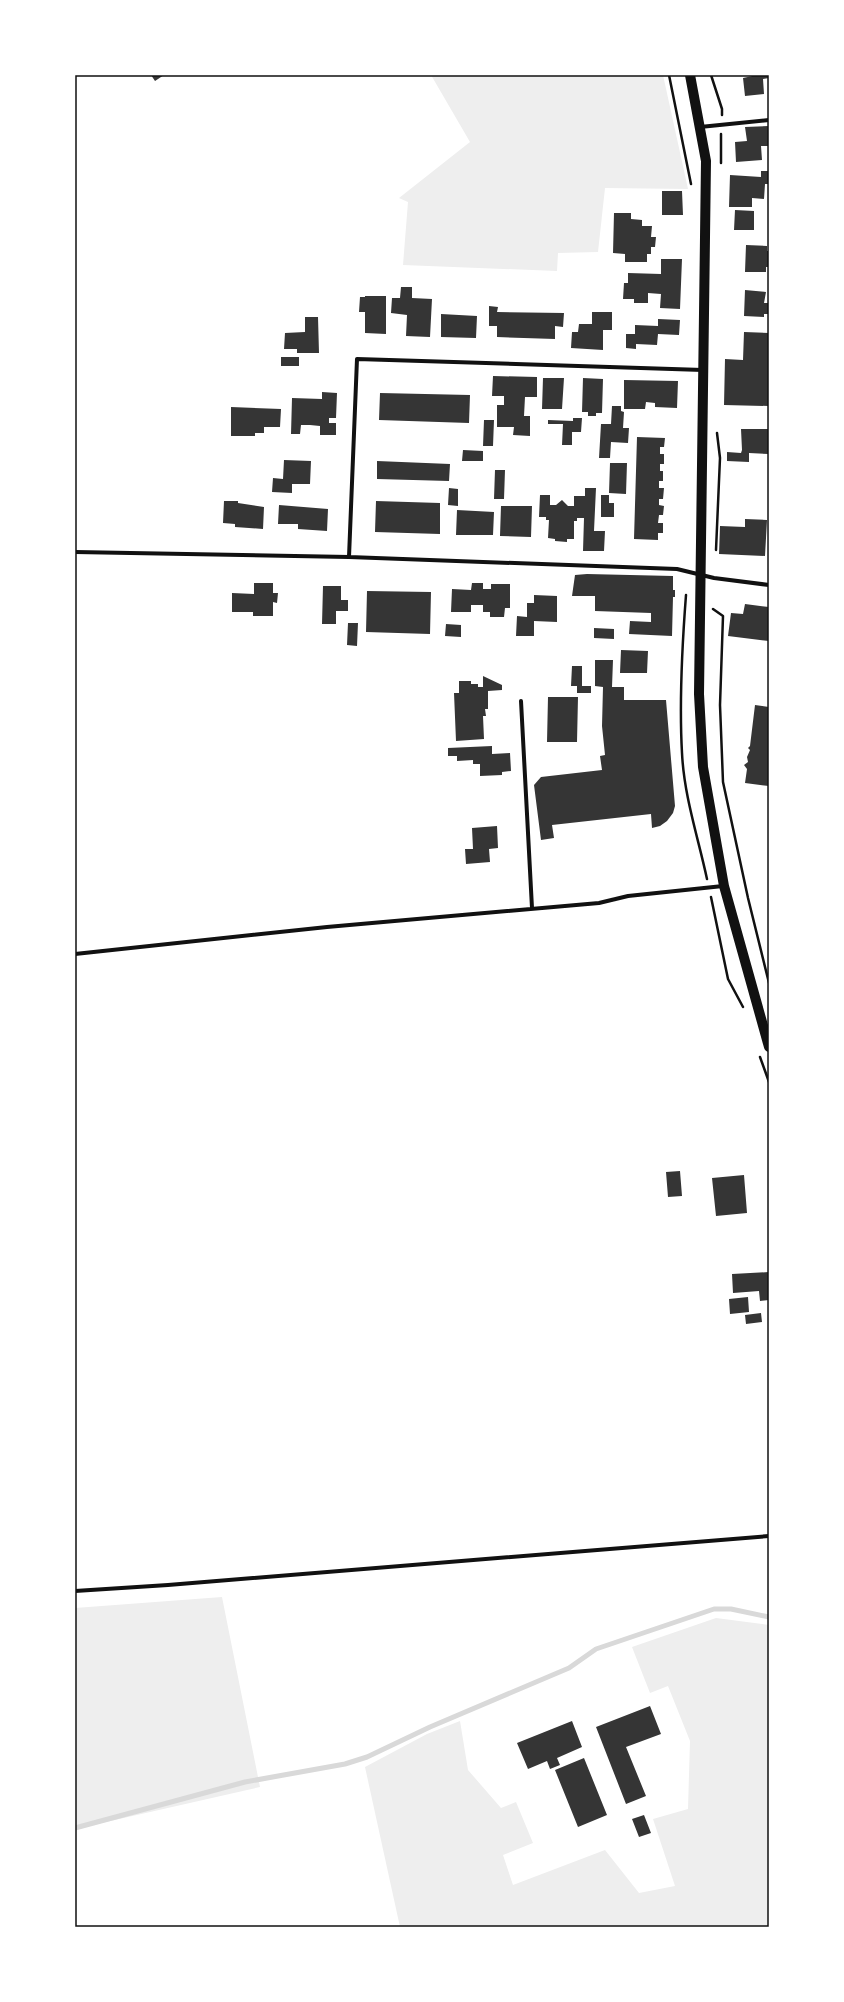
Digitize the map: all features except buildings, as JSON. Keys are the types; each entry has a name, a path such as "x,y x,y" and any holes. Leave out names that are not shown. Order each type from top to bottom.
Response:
{"main road":[{"path":"690,75 706,161 699,694 704,767 724,886 769,1047"}],"street":[{"path":"700,127 769,120"},
{"path":"349,558 357,359 703,370"},
{"path":"75,552 349,558 677,570 700,575 769,585"},
{"path":"521,701 532,908"},
{"path":"75,954 327,927 599,903 628,896 724,886"},
{"path":"75,1590 168,1585 769,1536"}],"path":[{"path":"715,556 720,458"},
{"path":"713,601 713,608 723,616 720,705 723,782 748,898 769,983"}],"shaded area":[{"path":"431,75 663,75 688,189 605,188 598,252 558,253 557,271 403,265 408,202 399,198 470,142"},
{"path":"222,1597 260,1787 75,1829 75,1608"},
{"path":"716,1618 769,1625 769,1927 400,1927 365,1767 427,1734 460,1721 468,1770 501,1808 516,1802 533,1843 503,1855 513,1885 605,1850 639,1893 675,1886 653,1819 688,1809 690,1741 668,1686 650,1693 632,1647"}],"waterway":[{"path":"75,1828 245,1782 345,1764 367,1757 430,1727 569,1668 596,1649 714,1609 731,1609 769,1617"}]}
